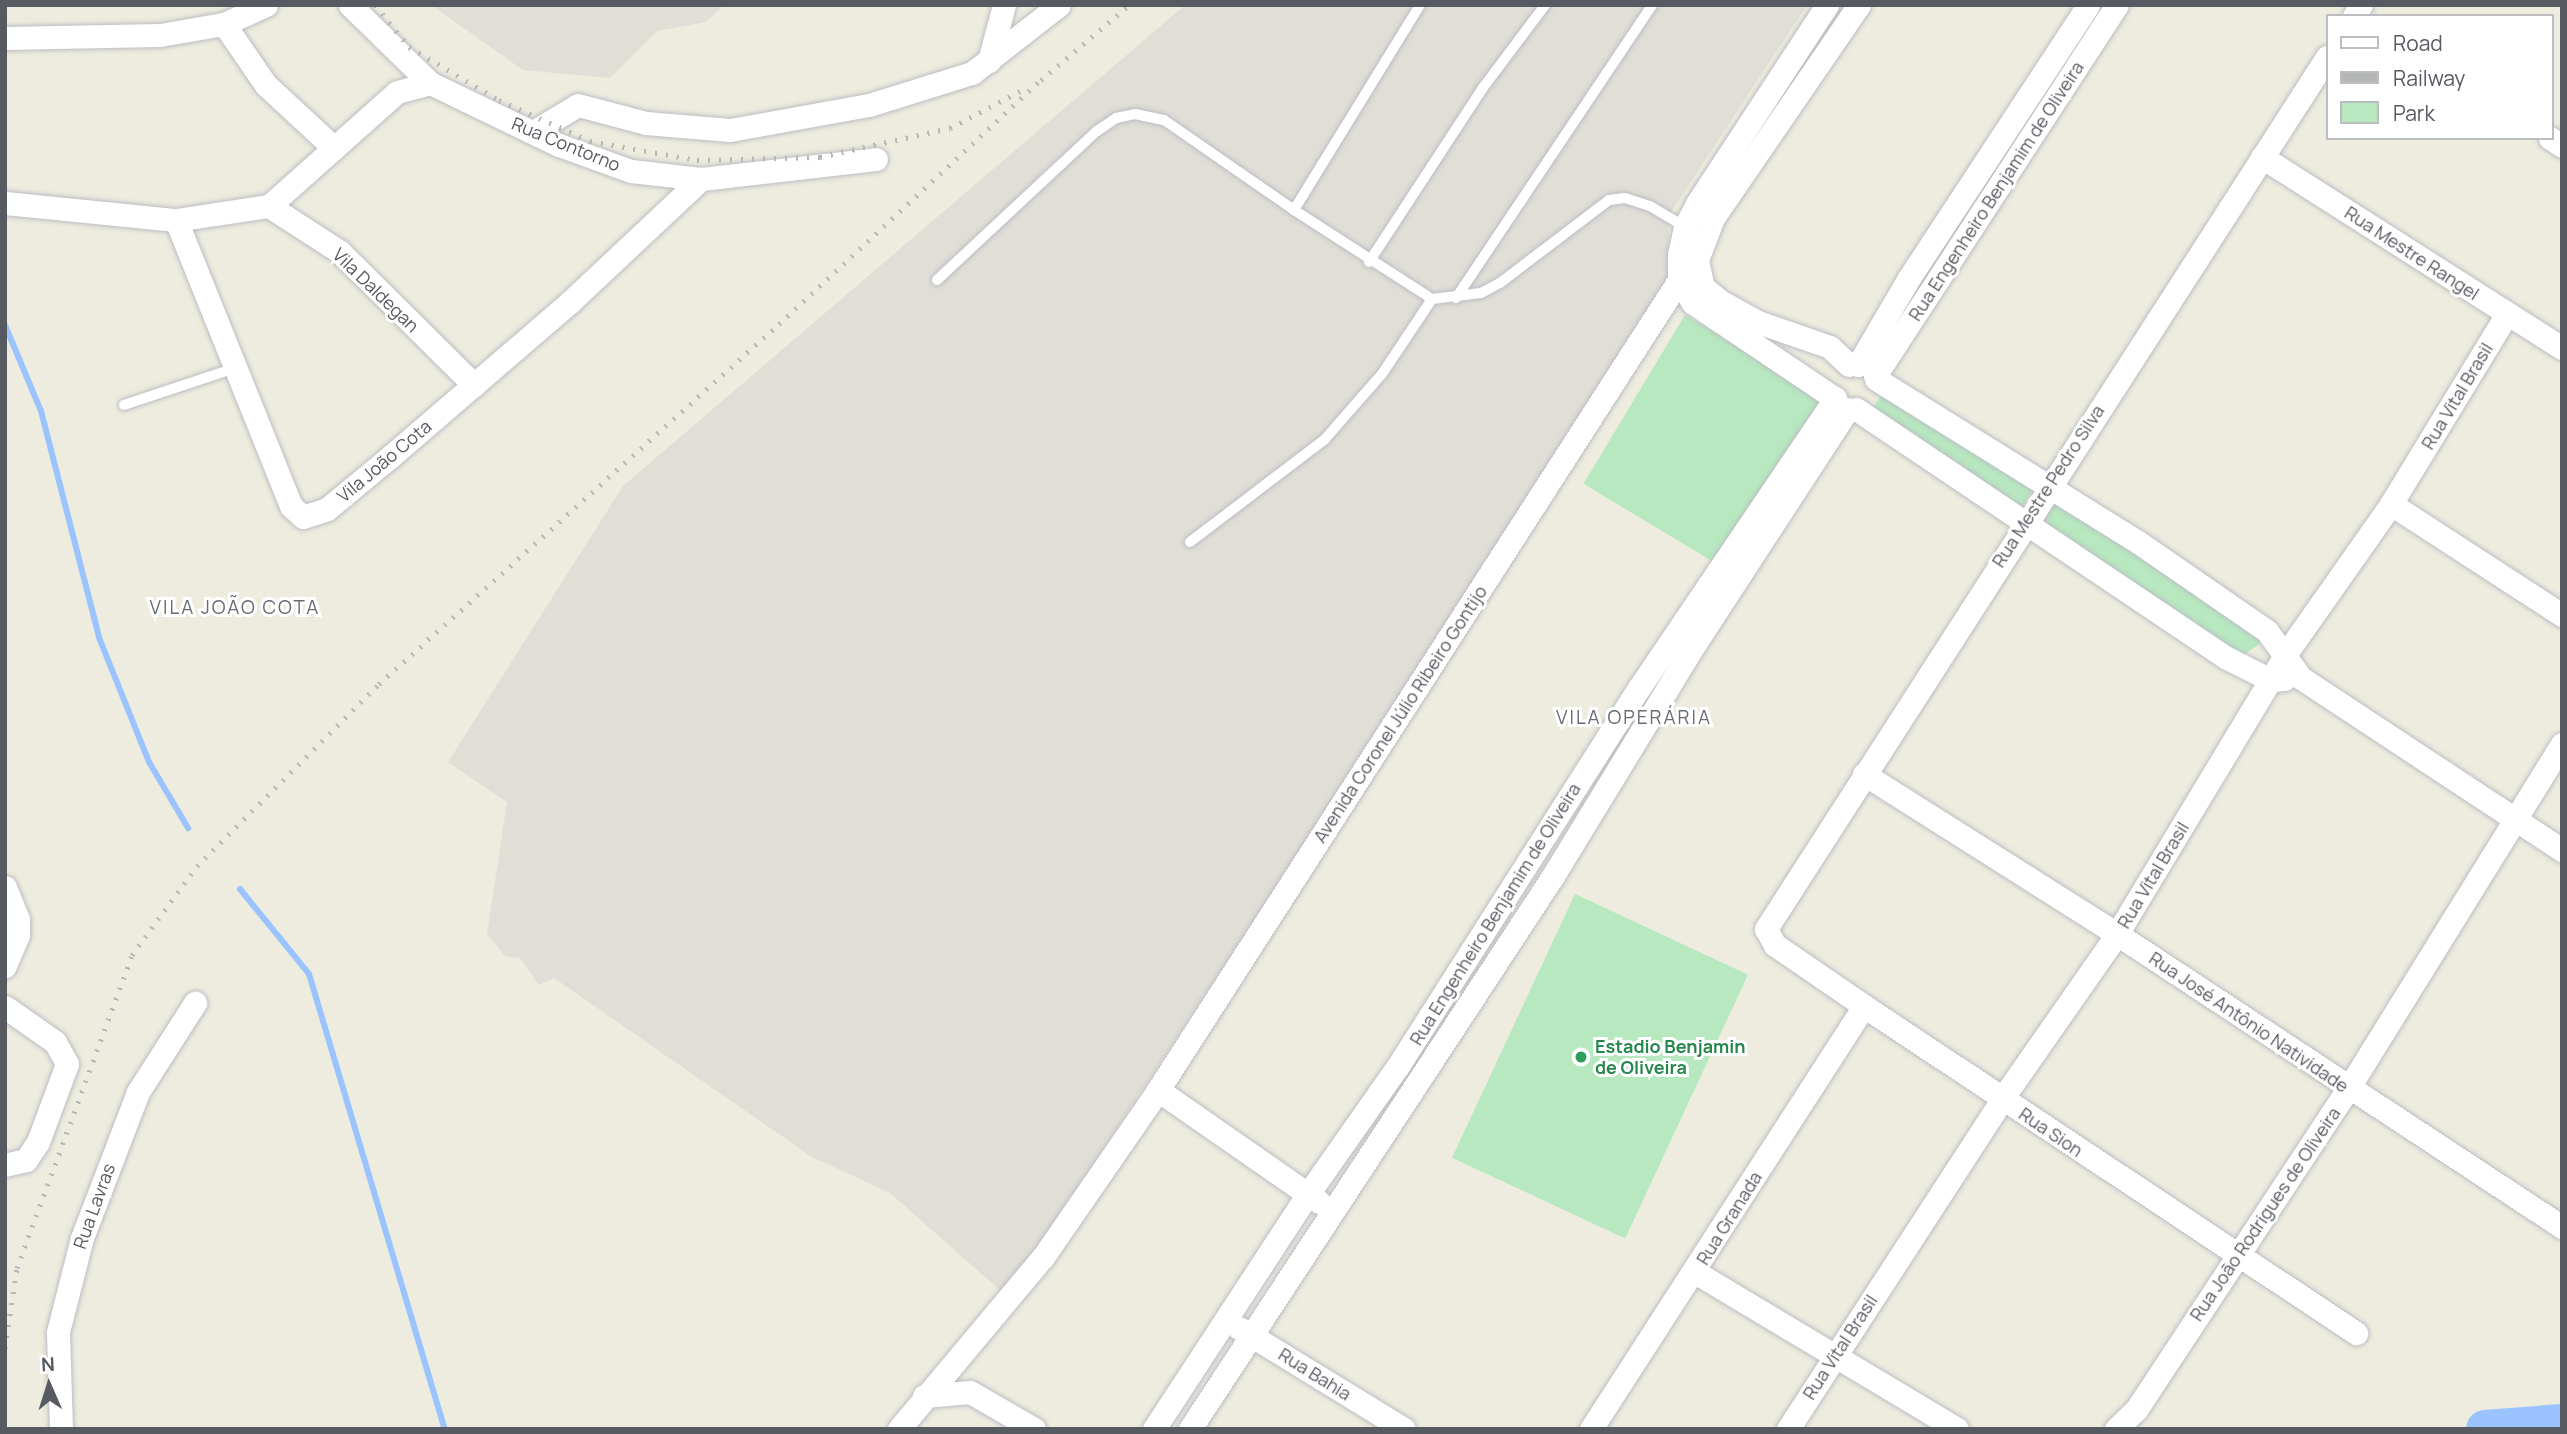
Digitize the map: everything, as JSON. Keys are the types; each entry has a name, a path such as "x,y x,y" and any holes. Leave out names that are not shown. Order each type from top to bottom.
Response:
{"street":[{"path":"5,38 160,35 224,24 266,5"},
{"name":"Rua Contorno","path":"350,5 430,83 533,132 631,171 701,179 876,159"},
{"path":"989,61 1004,5"},
{"path":"533,132 578,105 646,123 730,130 869,105 972,73 1059,5"},
{"name":"Avenida Coronel Júlio Ribeiro Gontijo","path":"899,1429 1043,1257 1158,1090 1679,280 1694,231 1827,5"},
{"name":"Avenida Coronel Júlio Ribeiro Gontijo","path":"1859,5 1694,231 1703,287 1758,322 1830,347 1865,371"},
{"name":"Rua Engenheiro Benjamim de Oliveira","path":"1865,371 1995,148 2088,5"},
{"name":"Rua Engenheiro Benjamim de Oliveira","path":"1865,371 2016,160 2117,5"},
{"path":"224,24 266,85 334,148"},
{"path":"1814,25 1837,38"},
{"name":"Rua Mestre Pedro Silva","path":"1771,917 2326,59"},
{"path":"5,202 176,220 269,206 397,92 430,83"},
{"path":"1995,148 2016,160"},
{"name":"Rua Mestre Rangel","path":"2262,157 2562,348"},
{"name":"Vila João Cota","path":"176,220 291,506 303,517 327,509 474,385 701,179"},
{"name":"Vila Daldegan","path":"269,206 340,252 474,385"},
{"path":"1697,260 1679,280 1687,298 1704,313 2227,658 2271,680 2301,678"},
{"name":"Rua Vital Brasil","path":"1788,1429 2002,1099 2117,934 2285,654 2391,504 2507,314"},
{"path":"1843,404 1870,403 1865,371"},
{"path":"1843,404 1832,381 1865,371 2050,484 2267,631 2301,678 2512,820 2562,850"},
{"name":"Rua Engenheiro Benjamim de Oliveira","path":"1154,1429 1308,1194 1398,1066 1843,404"},
{"path":"2391,504 2562,615"},
{"name":"Rua Engenheiro Benjamim de Oliveira","path":"1190,1429 1331,1210 1553,876 1687,636"},
{"name":"Rua João Rodrigues de Oliveira","path":"2116,1429 2136,1410 2348,1089 2512,820 2562,744"},
{"name":"Rua José Antônio Natividade","path":"1864,774 2117,934 2348,1089 2562,1227"},
{"path":"5,887 18,919 18,935 5,966"},
{"name":"Rua Sion","path":"1771,917 1766,929 1775,945 2236,1257 2356,1333"},
{"name":"Rua Lavras","path":"61,1429 58,1332 75,1260 138,1092 195,1003"},
{"name":"Rua Granada","path":"1591,1429 1695,1272 1864,1006"},
{"path":"5,1007 55,1042 68,1063 37,1142 26,1160 5,1165"},
{"path":"1158,1090 1331,1210"},
{"path":"1695,1272 1957,1429"},
{"name":"Rua Bahia","path":"1227,1320 1404,1429"},
{"path":"924,1396 970,1392 1034,1429"}],"lane":[{"path":"1294,210 1420,5"},
{"path":"1369,262 1482,89 1545,5"},
{"path":"1456,298 1652,5"},
{"path":"937,280 1097,131 1116,118 1135,114 1164,120 1369,262 1432,299 1456,298 1500,283 1609,200 1625,198 1650,206 1694,231"},
{"path":"1190,542 1325,439 1382,374 1432,299"},
{"path":"124,405 235,368"}],"shaded area":[{"path":"431,5 724,5 706,22 657,31 610,78 523,70"},
{"path":"1185,5 1807,5 1669,215 1668,291 1038,1248 1002,1292 890,1193 812,1157 554,978 539,985 520,958 505,956 487,934 507,802 448,762 623,486"}],"green space":[{"path":"1685,315 1825,399 1723,568 1584,484"},
{"path":"1886,388 2036,485 2020,510 1870,412"},
{"path":"2054,490 2269,637 2241,657 2033,519"},
{"name":"Estadio Benjamin de Oliveira","path":"1575,894 1748,975 1625,1238 1452,1158"}],"waterway":[{"path":"5,325 41,411 100,640 149,762 188,828"},
{"path":"240,889 309,974 445,1429"},
{"path":"2485,1429 2562,1423"}],"railway":[{"path":"375,5 409,47 499,100 590,141 697,160 820,157 950,128 1022,90"},
{"path":"5,1348 17,1268 132,955 197,866 379,684 779,324 1041,80 1129,5"}],"place":[{"name":"Estadio Benjamin de Oliveira","path":"1581,1057"}],"district":[{"name":"VILA JOÃO COTA","path":"235,608"},
{"name":"VILA OPERÁRIA","path":"1634,718"}]}
